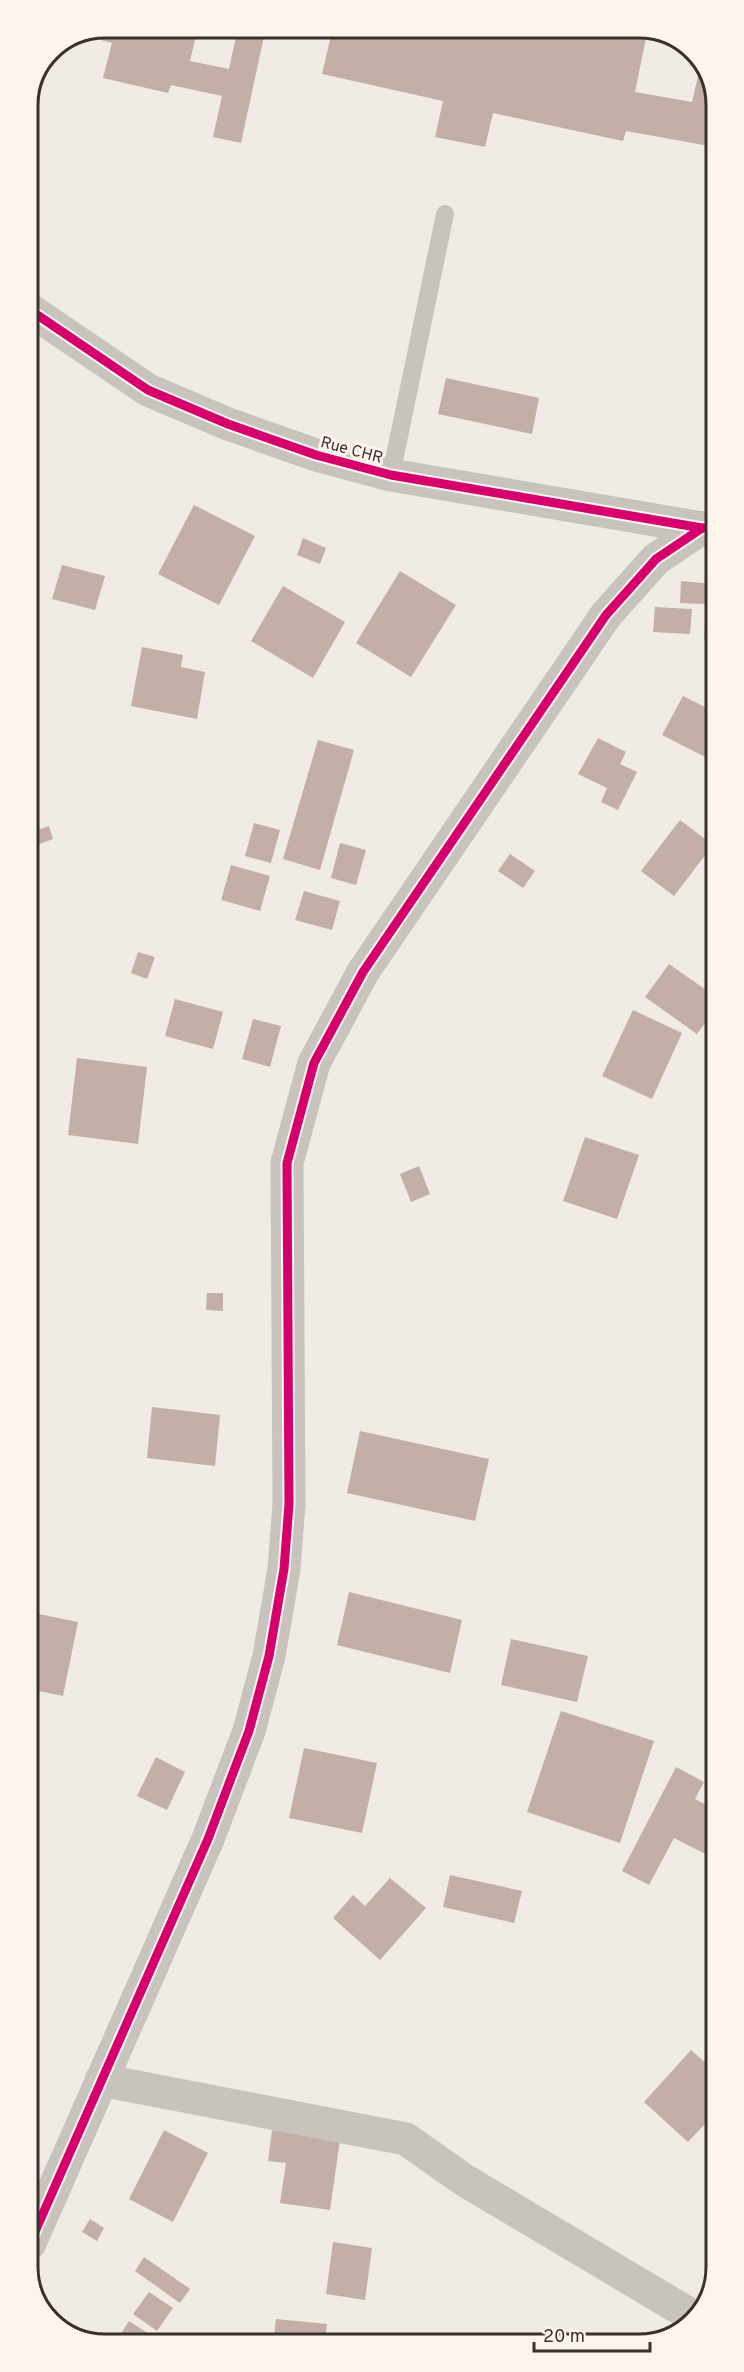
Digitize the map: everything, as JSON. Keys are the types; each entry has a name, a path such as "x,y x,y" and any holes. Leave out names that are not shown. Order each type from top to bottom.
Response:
{"street":[{"name":"Rue CHR","path":"37,315 148,390 228,424 316,455 391,475 706,527"},
{"path":"37,2227 208,1839 249,1731 269,1656 284,1569 289,1504 287,1163 314,1063 363,972 606,615 656,559 706,528"},
{"path":"101,2080 406,2139 464,2180 688,2313"}],"lane":[{"path":"391,475 445,214"}],"building":[{"path":"104,37 196,37 190,61 229,69 236,37 264,37 241,143 213,137 222,96 171,85 168,93 103,78 112,43 98,39"},
{"path":"331,37 646,38 635,92 692,102 698,74 706,96 706,145 626,131 623,141 493,113 485,147 435,137 443,101 322,74"},
{"path":"446,378 539,398 532,434 438,414"},
{"path":"194,505 255,536 219,605 158,574"},
{"path":"303,538 326,548 320,564 297,555"},
{"path":"62,565 105,576 95,610 52,599"},
{"path":"400,571 456,605 411,677 356,643"},
{"path":"681,581 706,583 706,604 680,603"},
{"path":"283,586 345,622 313,678 251,641"},
{"path":"706,604 706,639 704,639"},
{"path":"655,607 692,609 690,634 653,632"},
{"path":"142,647 183,655 181,667 205,672 197,719 131,706"},
{"path":"683,696 706,708 706,757 662,735"},
{"path":"598,738 626,752 620,764 637,772 618,810 601,802 607,788 578,774"},
{"path":"318,740 354,750 320,870 283,859"},
{"path":"680,820 706,840 706,854 674,896 641,871"},
{"path":"254,823 280,830 271,863 245,856"},
{"path":"49,826 53,839 37,845 37,830"},
{"path":"340,843 366,850 356,885 331,878"},
{"path":"510,854 535,871 523,888 498,871"},
{"path":"231,865 270,876 260,911 221,900"},
{"path":"304,891 340,901 332,930 295,920"},
{"path":"138,952 155,957 147,979 131,973"},
{"path":"669,964 706,990 706,1022 697,1034 645,997"},
{"path":"175,999 223,1012 213,1049 165,1036"},
{"path":"633,1010 682,1033 652,1099 602,1076"},
{"path":"253,1019 281,1026 270,1067 242,1059"},
{"path":"77,1058 147,1067 138,1144 68,1135"},
{"path":"585,1137 639,1155 617,1219 563,1201"},
{"path":"419,1166 430,1194 411,1202 400,1174"},
{"path":"207,1293 223,1293 223,1311 206,1310"},
{"path":"152,1407 220,1415 215,1466 147,1458"},
{"path":"360,1431 489,1459 475,1521 347,1493"},
{"path":"349,1592 462,1620 450,1673 337,1645"},
{"path":"37,1614 78,1622 63,1696 37,1691"},
{"path":"511,1639 588,1656 577,1702 501,1685"},
{"path":"561,1711 654,1741 620,1843 527,1812"},
{"path":"304,1748 377,1763 362,1833 289,1818"},
{"path":"156,1757 185,1772 167,1810 137,1796"},
{"path":"676,1767 704,1782 695,1799 706,1805 706,1854 674,1838 649,1885 622,1871"},
{"path":"450,1875 522,1891 514,1923 443,1907"},
{"path":"390,1878 426,1908 380,1960 333,1918 353,1895 365,1906"},
{"path":"691,2050 706,2063 706,2123 688,2142 644,2102"},
{"path":"164,2130 208,2153 173,2222 129,2199"},
{"path":"272,2130 340,2140 330,2210 280,2203 286,2163 268,2161"},
{"path":"90,2219 104,2228 97,2241 82,2232"},
{"path":"333,2242 372,2248 365,2300 326,2294"},
{"path":"144,2257 190,2289 180,2303 135,2271"},
{"path":"149,2292 173,2308 157,2331 133,2314"},
{"path":"276,2319 327,2324 326,2334 274,2334"},
{"path":"129,2321 149,2334 121,2334"}],"cycle path":[{"path":"37,315 148,390 228,424 316,455 391,475 706,528"},
{"path":"37,2227 208,1839 249,1731 269,1656 284,1569 289,1504 287,1163 314,1063 363,972 606,615 656,559 702,528"}]}
